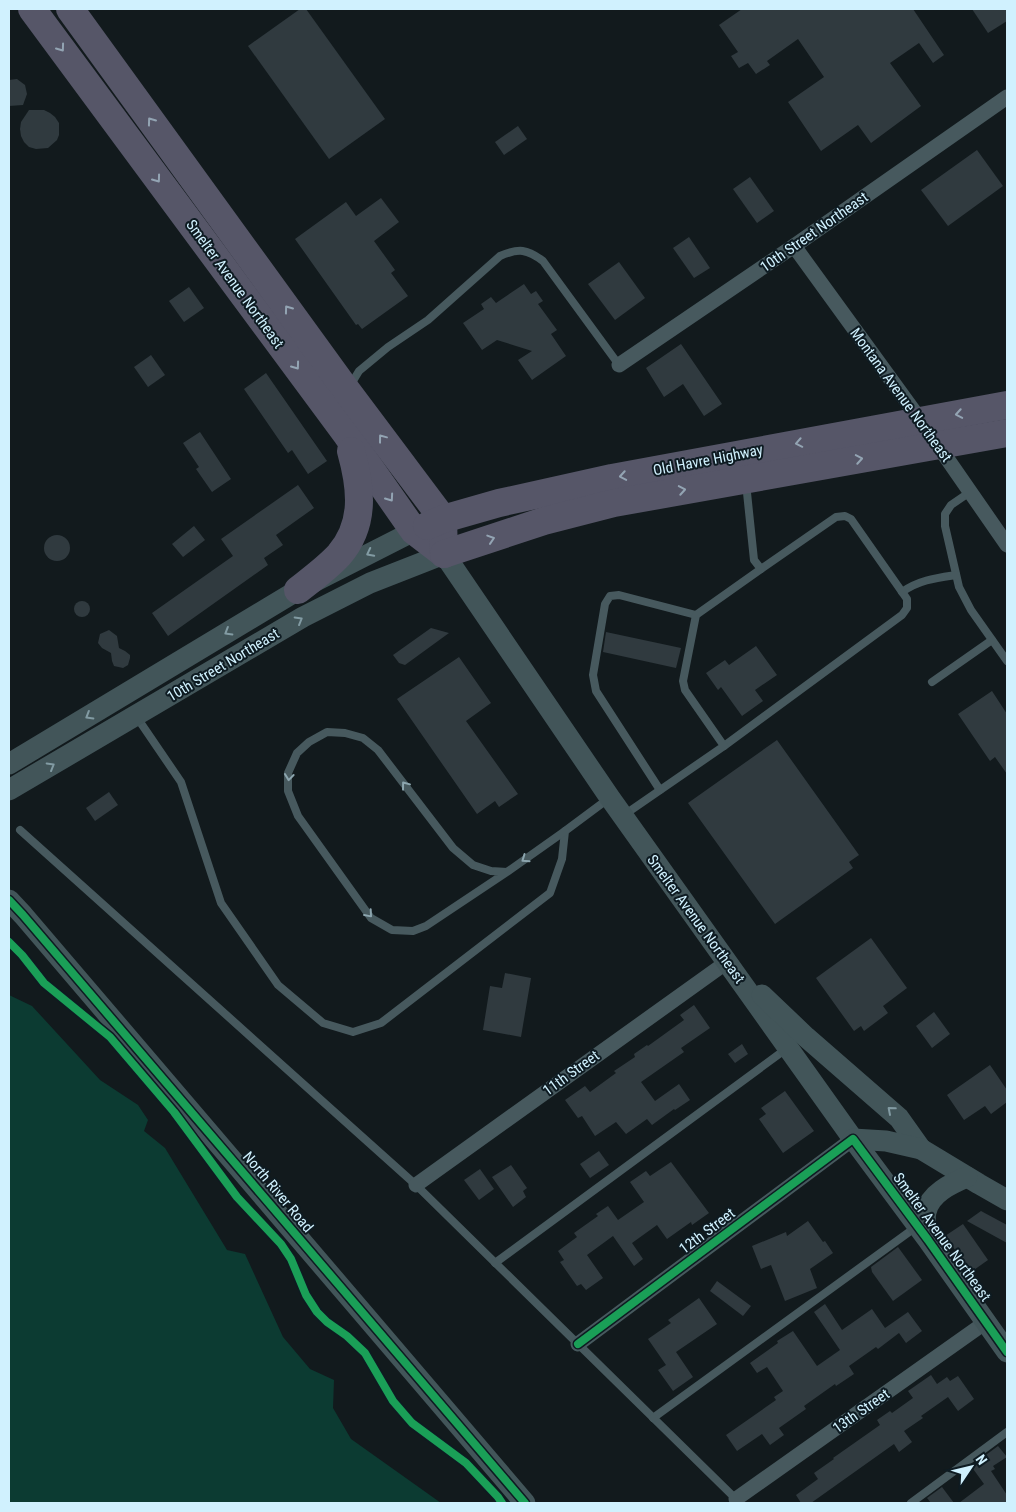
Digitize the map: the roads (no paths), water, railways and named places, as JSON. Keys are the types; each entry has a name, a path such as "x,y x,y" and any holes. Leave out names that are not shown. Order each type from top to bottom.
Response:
{"highway":[{"name":"Smelter Avenue Northeast","path":"32,9 347,436 414,531 444,554"},
{"name":"Smelter Avenue Northeast","path":"70,9 347,391 443,519"},
{"name":"Old Havre Highway","path":"414,531 443,519 499,503 612,478 1007,405"},
{"name":"Old Havre Highway","path":"444,554 544,521 614,503 1007,433"},
{"path":"298,590 329,565 340,553 350,538 356,524 360,492 358,476 347,436"},
{"path":"443,519 444,554"}],"main road":[{"name":"10th Street Northeast","path":"9,764 298,590 414,531"},
{"name":"10th Street Northeast","path":"9,790 303,617 370,583 444,554"},
{"name":"Smelter Avenue Northeast","path":"444,554 610,798 1007,1352"},
{"name":"North River Road","path":"9,900 525,1503"},
{"path":"727,962 806,1037 899,1118 921,1149"},
{"path":"853,1139 886,1141 921,1149 1007,1200"},
{"path":"922,1233 926,1212 933,1197 947,1186 967,1177"}],"street":[{"name":"10th Street Northeast","path":"619,366 1007,97"},
{"name":"Montana Avenue Northeast","path":"794,246 921,421 1007,545"},
{"name":"11th Street","path":"416,1185 727,962"},
{"name":"12th Street","path":"578,1344 853,1139"},
{"name":"13th Street","path":"738,1501 986,1322"}],"lane":[{"path":"347,391 359,371 388,347 428,320 500,256 513,250 526,251 544,261 619,366"},
{"path":"746,479 754,560 761,569"},
{"path":"970,492 951,505 945,514 945,526 959,587 971,610 1007,662"},
{"path":"623,816 724,746 902,615 907,608 907,599 851,519 845,516 836,517 696,616 683,681 684,690 724,746"},
{"path":"902,592 912,585 926,580 956,575"},
{"path":"660,790 596,691 593,675 605,604 610,596 619,595 696,616"},
{"path":"932,682 992,640"},
{"path":"136,716 181,782 221,903 278,985 323,1023 353,1032 381,1023 550,893 562,859 565,831"},
{"path":"507,872 491,871 473,865 453,848 378,750 363,738 345,733 327,732 309,742 297,753 288,773 288,791 298,816 371,918 392,930 413,931 426,926 507,872 610,798"},
{"path":"20,830 416,1185 738,1501"},
{"path":"495,1263 788,1048"},
{"path":"653,1418 922,1233"},
{"path":"911,1503 1007,1432"}]}
